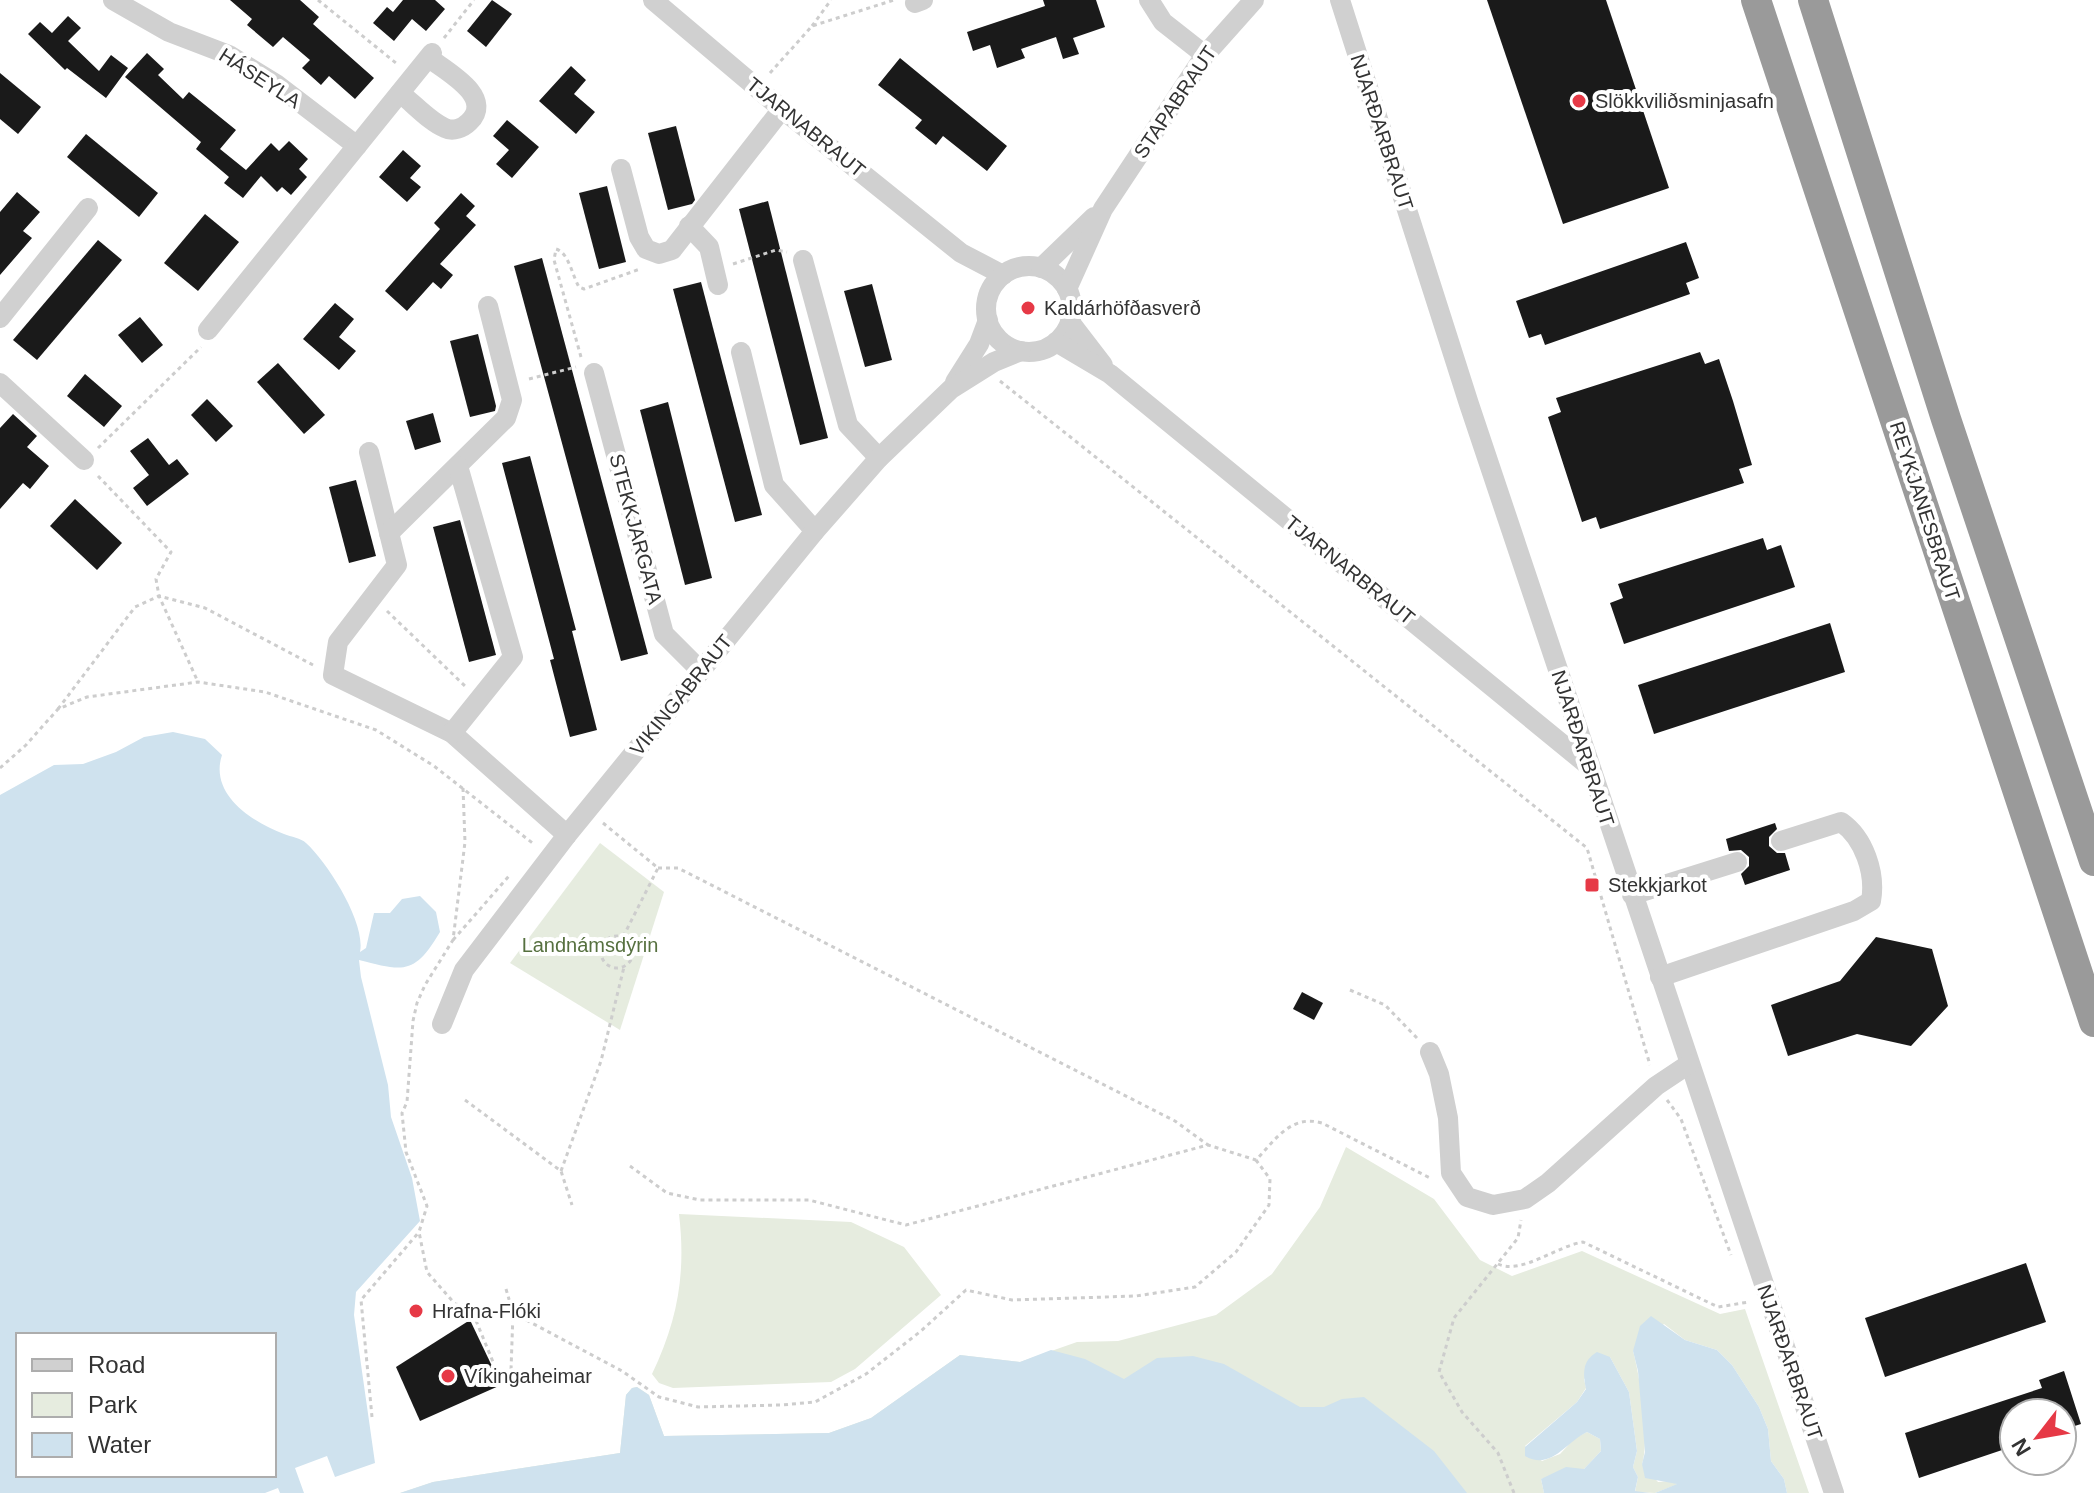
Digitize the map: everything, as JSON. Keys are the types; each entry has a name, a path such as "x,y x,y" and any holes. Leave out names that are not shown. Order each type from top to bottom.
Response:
{"highway":[{"name":"REYKJANESBRAUT","path":"1756,0 2094,1022"},
{"path":"1813,0 1946,419 2094,861"}],"street":[{"name":"HÁSEYLA","path":"113,0 169,32 229,55 276,84 357,146"},
{"name":"TJARNABRAUT","path":"653,0 961,253 1003,275"},
{"path":"1149,0 1163,22 1205,55"},
{"name":"STAPABRAUT","path":"1067,289 1103,209 1205,55 1254,0"},
{"name":"NJARÐARBRAUT","path":"1340,0 1469,404 1834,1493"},
{"path":"208,330 430,55 473,92 476,107 471,121 459,128 444,128 407,85"},
{"path":"621,169 639,237 646,249 659,254 672,250 782,109"},
{"path":"0,318 88,208"},
{"name":"STAPABRAUT","path":"1041,268 1103,209"},
{"path":"689,226 709,247 716,277"},
{"name":"TJARNABRAUT","path":"961,253 988,297"},
{"path":"803,260 848,425 879,458"},
{"path":"1014,268 1041,268 1060,279 1067,289 1071,299 1070,322 1056,342 1046,349 1021,351 1000,341 988,320 988,297 993,285 1014,268"},
{"path":"389,533 506,418 512,400 488,306"},
{"name":"VIKINGABRAUT","path":"951,389 979,344 988,320"},
{"name":"TJARNARBRAUT","path":"1070,322 1110,374"},
{"name":"TJARNARBRAUT","path":"1056,342 1110,374 1589,766"},
{"name":"VIKINGABRAUT","path":"442,1024 464,970 560,829 587,810 815,531 879,458 951,389 986,367 1021,351"},
{"path":"741,352 774,485 815,531"},
{"name":"STEKKJARGATA","path":"594,373 664,634 701,671"},
{"path":"0,383 84,460"},
{"path":"369,452 397,565 338,642 333,675 452,733 560,829"},
{"path":"452,733 513,657 458,466"},
{"path":"1660,977 1854,911 1871,901 1873,887 1867,861 1855,832 1841,822 1781,841"},
{"path":"1632,895 1737,862"},
{"path":"1430,1052 1439,1074 1448,1118 1451,1173 1467,1197 1493,1205 1525,1199 1548,1183 1656,1086 1689,1064"}],"path":[{"path":"318,0 407,85"},
{"path":"430,55 474,0"},
{"path":"757,88 831,0"},
{"path":"812,26 911,1"},
{"path":"508,385 583,366 554,260 556,249 564,253 575,281 584,289 643,267 659,254"},
{"path":"716,277 776,250 803,260"},
{"path":"198,682 159,596 156,579 171,552 84,460 118,432 203,345 208,330"},
{"path":"986,367 1011,391 1587,848 1656,1086 1681,1119 1733,1260"},
{"path":"0,768 26,745 58,709 135,607 159,596 205,608 333,675"},
{"path":"372,597 480,698"},
{"path":"58,709 87,697 198,682 265,692 376,730 434,766 534,846 560,829"},
{"path":"453,940 465,842 463,788"},
{"path":"419,1232 427,1272 455,1304 513,1313 622,1371 668,1400 698,1407 781,1405 815,1402 866,1374 921,1331 966,1290 1012,1300 1136,1296 1195,1287 1236,1252 1269,1205 1270,1179 1256,1160 1208,1145 1175,1121 678,868 658,868 587,810"},
{"path":"623,937 658,868"},
{"path":"372,1417 361,1300 419,1232 427,1206 406,1152 402,1113 407,1102 413,1021 425,985 453,940 514,869"},
{"path":"561,1171 601,1061 624,967 633,954 631,943 623,937 618,935 607,939 600,954 612,968 624,967"},
{"path":"1350,990 1385,1005 1430,1052"},
{"path":"465,1100 561,1171 572,1205"},
{"path":"1256,1160 1286,1128 1303,1120 1313,1121 1467,1197"},
{"path":"630,1166 667,1193 700,1200 809,1200 906,1225 1208,1145"},
{"path":"1514,1493 1498,1453 1462,1412 1439,1372 1454,1318 1518,1238 1525,1199"},
{"path":"1498,1263 1508,1268 1518,1266 1570,1244 1583,1242 1718,1307 1749,1302"},
{"path":"470,1306 498,1374 511,1370 513,1313 506,1289"}],"green space":[{"name":"Landnámsdýrin","path":"600,843 664,892 620,1030 510,963"},
{"path":"1346,1147 1434,1199 1480,1260 1512,1276 1582,1251 1720,1314 1745,1309 1809,1493 1787,1493 1784,1479 1771,1461 1768,1429 1759,1407 1732,1365 1717,1350 1685,1340 1664,1324 1633,1351 1645,1424 1642,1464 1658,1482 1678,1484 1655,1493 1635,1492 1638,1477 1633,1467 1637,1451 1629,1392 1610,1357 1584,1379 1586,1388 1577,1402 1525,1446 1542,1461 1560,1454 1575,1438 1587,1432 1600,1439 1601,1451 1584,1469 1541,1479 1544,1493 400,1493 433,1482 620,1453 626,1395 632,1388 637,1387 649,1395 664,1436 829,1433 871,1418 960,1355 1020,1362 1077,1342 1118,1341 1216,1315 1272,1274 1320,1207"},
{"path":"679,1214 851,1222 904,1247 941,1295 855,1369 831,1382 673,1388 659,1383 652,1374 668,1335 678,1296 681,1256"}],"water":[{"path":"173,732 205,739 222,755 222,782 236,805 272,829 304,841 325,864 351,910 360,940 360,952 366,948 374,913 390,913 402,899 420,896 436,912 440,932 415,963 397,968 359,960 388,1085 391,1117 412,1178 420,1221 356,1292 354,1315 375,1463 335,1477 327,1456 295,1468 304,1493 280,1493 278,1488 265,1493 0,1493 0,795 54,765 83,764 144,737"},
{"path":"1651,1316 1685,1340 1717,1350 1732,1365 1759,1407 1768,1429 1771,1461 1784,1479 1787,1493 1655,1493 1677,1484 1645,1478 1642,1464 1645,1452 1638,1371 1633,1351 1640,1326"},
{"path":"1051,1350 1085,1359 1124,1379 1157,1358 1193,1356 1224,1364 1300,1407 1324,1407 1342,1399 1364,1397 1434,1451 1467,1493 400,1493 433,1482 620,1453 626,1395 632,1388 637,1387 649,1395 664,1436 829,1433 871,1418 960,1355 1020,1362"},
{"path":"1597,1352 1610,1357 1629,1392 1637,1451 1633,1467 1638,1477 1635,1491 1650,1493 1544,1493 1541,1479 1566,1467 1584,1469 1601,1451 1600,1439 1587,1432 1551,1458 1534,1460 1525,1456 1525,1447 1577,1402 1586,1389 1585,1368"}],"building":[{"path":"230,0 300,0 319,17 313,24 374,78 355,99 329,76 321,85 302,68 310,60 283,37 273,47 247,25 252,19"},
{"path":"403,0 435,0 445,9 426,31 412,19 394,41 373,23 387,7 393,12"},
{"path":"492,0 512,14 486,47 467,31"},
{"path":"1043,0 1096,0 1105,27 1073,38 1079,54 1063,59 1056,37 1021,49 1025,58 997,68 990,45 973,51 967,32 1045,6"},
{"path":"1487,0 1606,0 1669,188 1563,224"},
{"path":"68,16 81,28 68,41 99,71 111,55 128,68 106,98 67,68 65,70 28,34 40,22 52,33"},
{"path":"147,53 164,69 158,75 183,99 189,92 236,130 220,149 246,170 271,143 279,151 289,141 308,159 299,169 307,177 291,195 282,187 277,192 261,176 243,198 224,183 229,177 196,149 201,142 125,77"},
{"path":"900,58 1007,146 987,171 943,136 936,145 915,128 922,120 878,85"},
{"path":"571,66 586,80 574,94 595,112 576,134 539,101"},
{"path":"0,73 41,107 18,134 0,119"},
{"path":"507,120 539,147 512,178 496,164 509,150 493,136"},
{"path":"676,126 695,200 692,204 668,210 648,133"},
{"path":"86,134 158,193 139,217 67,157"},
{"path":"403,150 421,166 410,178 421,187 407,202 379,177"},
{"path":"607,186 626,262 599,269 579,193"},
{"path":"17,192 40,212 23,231 32,238 0,275 0,212"},
{"path":"461,193 475,206 466,216 476,225 440,264 453,275 441,289 433,282 407,311 385,291 440,229 434,223"},
{"path":"768,201 828,438 800,445 739,209"},
{"path":"205,214 239,242 198,291 164,263"},
{"path":"98,240 122,260 37,360 13,340"},
{"path":"1686,242 1699,278 1686,283 1690,294 1545,345 1541,334 1529,338 1516,301"},
{"path":"542,258 648,654 621,661 514,266"},
{"path":"701,282 762,515 735,522 673,289"},
{"path":"872,284 892,360 865,367 844,291"},
{"path":"335,303 354,319 339,337 356,351 339,370 303,339"},
{"path":"140,317 163,345 142,363 118,335"},
{"path":"478,334 496,406 495,411 470,417 450,341"},
{"path":"1700,352 1705,364 1719,359 1752,465 1739,469 1744,483 1600,529 1596,517 1582,522 1548,417 1561,412 1556,398"},
{"path":"278,363 325,415 304,434 257,382"},
{"path":"85,374 122,406 104,427 67,396"},
{"path":"207,399 233,426 216,442 191,415"},
{"path":"668,402 712,578 685,585 640,410"},
{"path":"433,413 441,442 415,450 406,421"},
{"path":"13,414 37,436 27,447 49,466 30,489 23,483 0,509 0,428"},
{"path":"148,438 169,465 177,459 189,474 147,506 133,488 149,475 130,451"},
{"path":"530,456 576,630 572,631 597,730 570,737 550,660 554,659 502,463"},
{"path":"356,480 376,556 349,563 329,487"},
{"path":"75,499 122,543 97,570 50,526"},
{"path":"460,520 496,655 469,662 433,527"},
{"path":"1763,538 1767,550 1781,545 1795,587 1624,644 1610,603 1623,598 1618,584"},
{"path":"1830,623 1845,672 1654,734 1638,685"},
{"path":"1775,823 1777,829 1769,837 1769,846 1777,853 1785,853 1790,870 1745,885 1741,874 1749,866 1749,857 1741,850 1729,851 1726,839"},
{"path":"1876,937 1932,949 1948,1006 1911,1046 1857,1034 1788,1056 1771,1005 1840,981"},
{"path":"1302,992 1323,1003 1314,1020 1293,1009"},
{"path":"2026,1263 2046,1322 1885,1377 1865,1318"},
{"name":"Víkingaheimar","path":"470,1320 501,1385 420,1421 396,1367"},
{"path":"2064,1371 2072,1397 2015,1397 2042,1388 2039,1380"},
{"path":"1998,1402 1998,1451 1919,1478 1905,1433"}],"place":[{"name":"Slökkviliðsminjasafn","path":"1579,101"},
{"name":"Kaldárhöfðasverð","path":"1028,308"},
{"name":"Stekkjarkot","path":"1592,885"},
{"name":"Hrafna-Flóki","path":"416,1311"},
{"name":"Víkingaheimar","path":"448,1376"}]}
